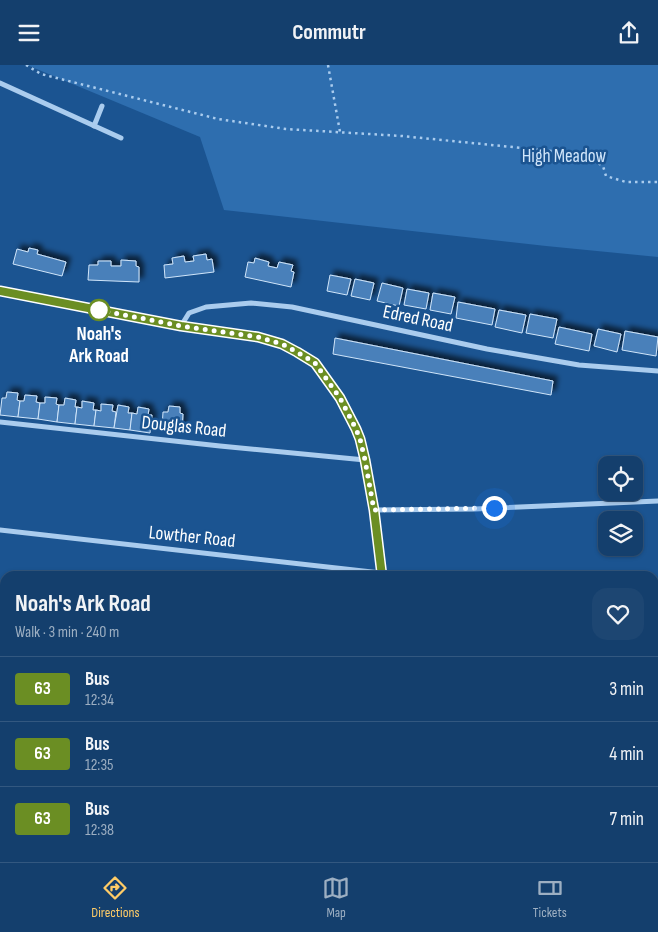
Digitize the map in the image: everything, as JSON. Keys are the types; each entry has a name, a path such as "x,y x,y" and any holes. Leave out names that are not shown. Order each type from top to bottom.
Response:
{"street":[{"path":"0,83 120,138"},
{"path":"94,126 102,106"},
{"path":"0,291 181,326 258,337 282,344 315,363 340,398 360,439 374,510 382,571"},
{"name":"Edred Road","path":"181,326 189,313 206,307 251,303 292,307 487,349 579,365 658,371"},
{"name":"Douglas Road","path":"0,422 220,447 365,460"},
{"path":"374,510 474,509 658,501"},
{"name":"Lowther Road","path":"0,530 348,571"}],"path":[{"path":"26,65 41,74 218,119 286,129 402,136 582,154 603,166 606,176 626,182 658,183"},
{"path":"328,65 340,132"}],"green space":[{"name":"High Meadow","path":"27,65 658,65 658,257 224,210 200,137"}],"building":[{"path":"29,248 38,250 37,254 66,262 62,276 13,264 17,249 28,252"},
{"path":"206,254 207,260 212,259 214,272 165,278 164,265 173,264 172,258 184,256 185,262 194,261 193,256"},
{"path":"255,258 269,262 268,266 277,268 279,262 293,265 291,271 294,272 291,287 245,277 248,262 254,263"},
{"path":"121,260 136,261 136,266 139,267 139,282 88,280 89,265 98,265 98,261 111,261 111,266 121,266"},
{"path":"330,275 351,279 347,295 327,291"},
{"path":"355,279 374,283 370,300 351,296"},
{"path":"382,283 403,288 399,306 377,301"},
{"path":"407,289 429,293 426,309 404,305"},
{"path":"433,293 455,297 451,314 430,310"},
{"path":"458,302 495,309 492,325 456,318"},
{"path":"499,310 526,315 522,333 495,327"},
{"path":"530,314 557,319 553,338 526,333"},
{"path":"559,327 592,334 589,351 555,344"},
{"path":"598,329 621,334 617,352 594,346"},
{"path":"625,331 658,337 656,356 622,350"},
{"path":"335,338 553,381 551,395 333,354"},
{"path":"7,392 18,393 17,400 20,401 18,417 0,415 2,398 6,398"},
{"path":"25,395 37,396 36,402 40,403 38,419 18,417 20,401 24,401"},
{"path":"45,397 57,398 56,404 59,405 57,422 38,419 40,403 45,403"},
{"path":"65,398 76,400 75,424 57,422 59,405 64,405"},
{"path":"82,401 94,403 93,410 96,410 94,426 75,424 77,407 82,408"},
{"path":"101,404 113,405 112,411 116,412 114,428 94,426 96,410 101,411"},
{"path":"118,405 129,407 128,413 132,413 130,430 114,428"},
{"path":"169,406 180,407 180,413 183,414 182,430 162,428 163,412 168,412"},
{"path":"138,407 149,409 148,415 152,415 150,433 130,430 132,413 137,414"}],"bus line":[{"name":"63","path":"0,291 181,326 258,337 282,344 315,363 340,398 360,439 374,510 381,571"}],"place":[{"name":"Noah's Ark Road","path":"99,310"}],"route":[{"path":"99,310 181,326 258,337 282,344 315,363 340,398 356,429 365,460 374,510 494,508"}]}
